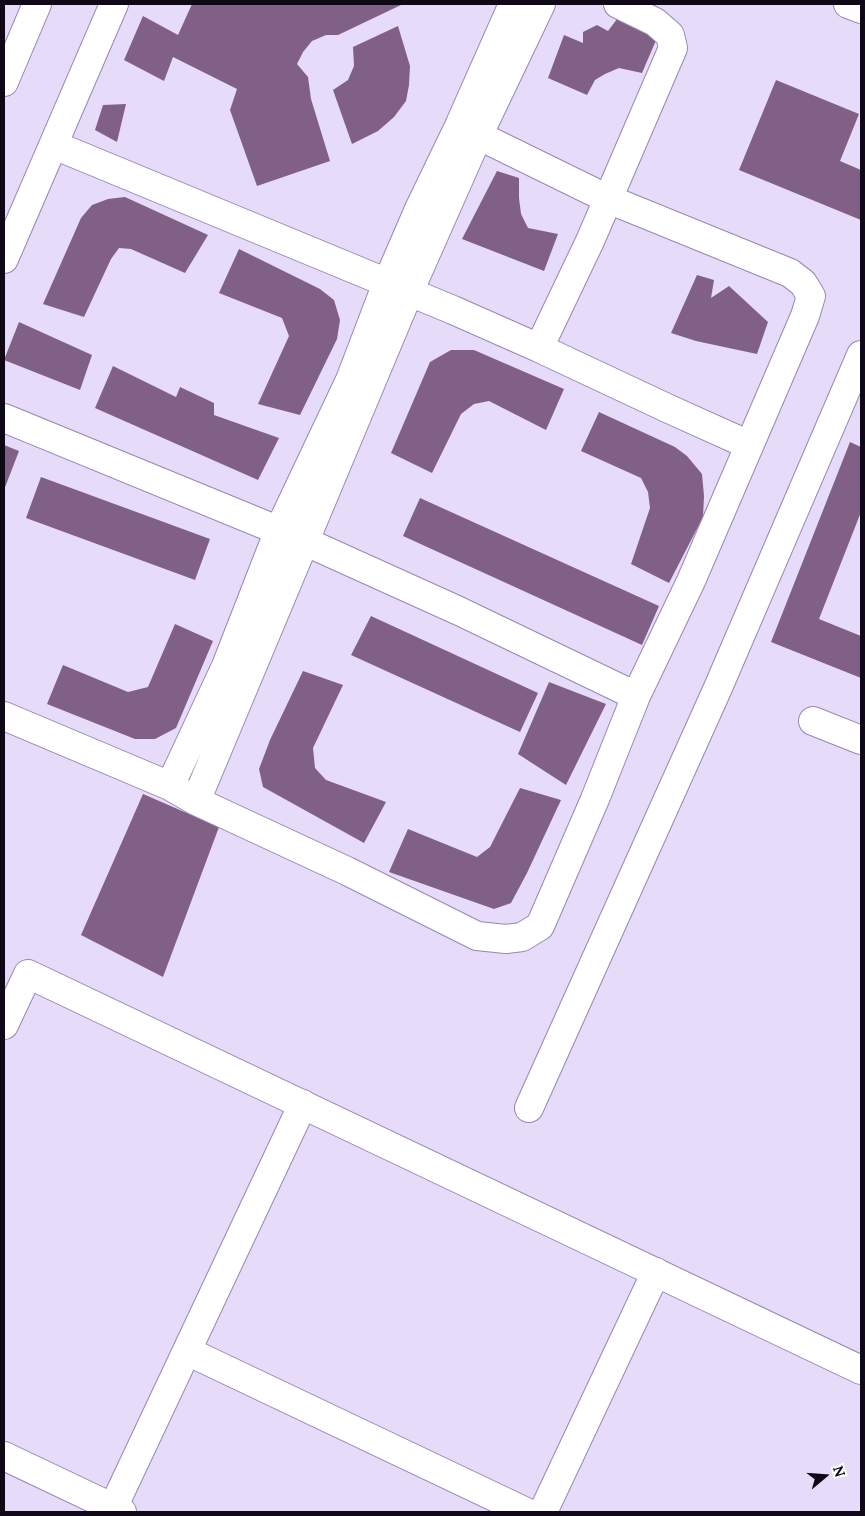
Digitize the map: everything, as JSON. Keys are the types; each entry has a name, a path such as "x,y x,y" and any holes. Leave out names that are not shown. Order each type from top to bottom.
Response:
{"street":[{"path":"4,82 37,4"},
{"path":"4,259 114,4"},
{"path":"170,786 226,666 279,530 350,380 398,288 468,131 513,4"},
{"path":"468,131 541,4"},
{"path":"539,348 608,199 673,48 670,35 655,22 618,4"},
{"path":"848,4 861,9"},
{"path":"4,716 170,786 196,801 347,871 476,936 506,939 522,937 540,926 595,799 636,696 691,581 805,316 811,296 803,283 790,274 608,199 468,131"},
{"path":"54,145 539,348 749,445"},
{"path":"196,801 304,541 398,288"},
{"path":"528,1108 717,690 858,371"},
{"path":"4,418 279,530 459,611 636,696"},
{"path":"813,720 861,740"},
{"path":"4,1024 28,974 861,1370"},
{"path":"4,1456 116,1511 187,1351 303,1104"},
{"path":"543,1512 656,1272"},
{"path":"187,1351 526,1512"}],"building":[{"path":"192,4 401,4 338,35 326,35 312,41 303,52 297,64 308,77 311,99 330,161 257,186 230,110 237,89 173,57 164,81 124,60 143,16 178,35"},
{"path":"617,19 657,38 642,73 619,68 595,80 587,95 548,78 564,35 583,43 583,32 597,25 608,31"},
{"path":"398,26 410,66 406,101 394,117 378,131 352,144 333,90 348,80 354,66 353,47"},
{"path":"776,80 859,114 840,161 861,170 861,220 739,170"},
{"path":"126,104 117,142 95,130 103,105"},
{"path":"497,171 519,178 521,214 528,228 558,234 544,271 462,239"},
{"path":"125,197 208,235 185,273 131,249 119,248 111,259 84,317 43,304 81,218 92,205 108,199"},
{"path":"239,249 320,289 334,300 340,320 337,339 300,415 258,404 289,336 282,318 219,293"},
{"path":"697,275 714,280 711,298 729,286 768,322 757,354 696,341 671,333"},
{"path":"19,322 92,355 80,390 4,360"},
{"path":"451,350 474,350 564,389 546,430 489,401 474,404 461,414 432,473 391,453 430,362"},
{"path":"113,366 176,397 180,387 214,403 214,415 279,438 258,480 95,408"},
{"path":"599,412 675,447 687,456 702,474 703,517 669,583 631,564 650,508 648,492 641,478 581,451"},
{"path":"850,442 861,447 861,512 819,619 861,636 861,678 771,642"},
{"path":"4,445 19,451 4,490"},
{"path":"41,477 210,539 195,580 26,518"},
{"path":"420,498 659,606 642,645 403,536"},
{"path":"371,616 538,693 520,732 351,655"},
{"path":"175,624 213,641 176,728 155,739 135,739 47,704 63,665 128,692 148,687"},
{"path":"303,671 343,685 313,748 315,768 326,780 386,802 364,843 263,787 259,769 270,740"},
{"path":"549,682 606,704 566,785 518,754"},
{"path":"520,788 561,800 511,903 494,909 389,872 408,829 477,857 490,847"},
{"path":"143,794 219,827 163,977 81,935"}]}
